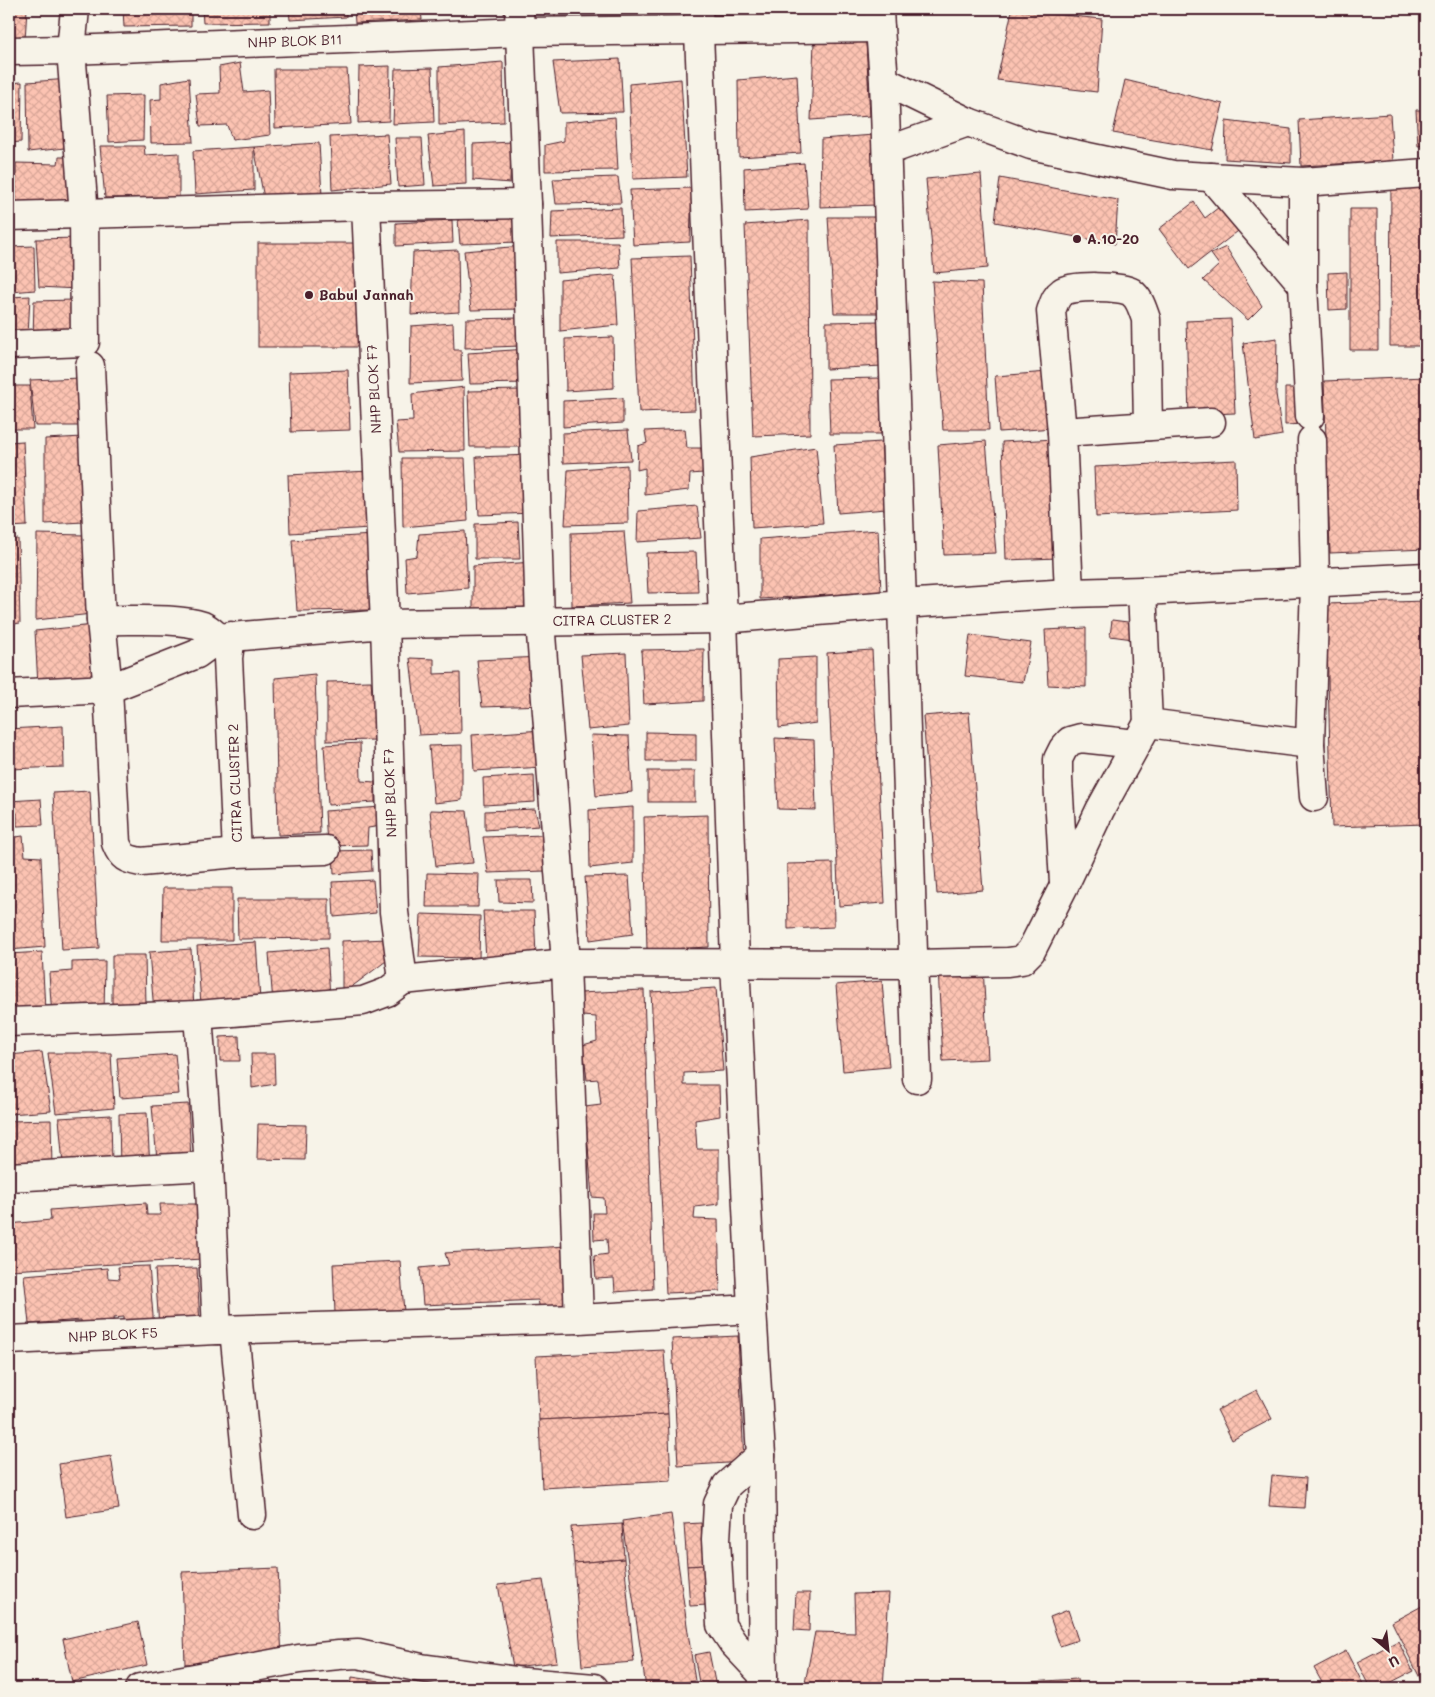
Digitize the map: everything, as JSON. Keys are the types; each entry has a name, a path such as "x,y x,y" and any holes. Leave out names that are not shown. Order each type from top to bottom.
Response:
{"street":[{"name":"CITRA CLUSTER 2","path":"74,9 71,50 84,214 88,354 102,620 108,689 116,843 120,854 127,859 141,862 238,853 228,658 225,637 385,624 723,619 902,604 1069,593 1426,577"},
{"name":"NHP BLOK B11","path":"9,51 71,50 519,21 880,18"},
{"path":"880,18 887,151 917,1079"},
{"path":"699,19 723,619 734,962 761,1455 763,1682"},
{"path":"519,21 527,204 540,621 566,963 578,1319"},
{"path":"884,81 968,122 1032,146 1173,175 1303,182 1426,173"},
{"path":"887,151 968,122"},
{"path":"1210,177 1303,285"},
{"path":"1303,182 1303,285 1311,428 1315,583 1310,744 1314,797"},
{"path":"9,216 366,206 527,204"},
{"name":"NHP BLOK F7","path":"366,206 385,624 394,912 403,980"},
{"path":"1069,593 1062,432 1051,311 1056,298 1064,290 1106,287 1129,291 1140,302 1146,319 1148,426"},
{"path":"9,345 88,354"},
{"path":"1062,432 1211,422"},
{"path":"9,1022 198,1015 363,1001 387,992 403,980 566,963 913,964 1022,960 1031,951 1100,810 1142,734 1142,591"},
{"path":"102,620 164,621 193,624 225,637"},
{"path":"9,694 108,689 197,654 225,637"},
{"path":"1064,886 1058,758 1063,748 1070,741 1080,738 1142,734 1310,744"},
{"path":"238,853 326,850"},
{"path":"198,1015 209,1166 226,1330 252,1515"},
{"path":"9,1177 209,1166"},
{"name":"NHP BLOK F5","path":"9,1340 226,1330 578,1319 752,1309"},
{"path":"761,1455 727,1485 718,1504 716,1540 721,1625 733,1644 763,1682"},
{"path":"140,1688 299,1660 358,1654 372,1656 421,1678 594,1688"}],"building":[{"path":"9,9 27,9 25,40 9,42"},
{"path":"123,9 191,9 191,26 124,27"},
{"path":"202,9 270,9 270,22 203,23"},
{"path":"289,9 346,9 346,17 290,20"},
{"path":"354,9 421,9 422,20 355,23"},
{"path":"550,9 594,9 596,15 550,15"},
{"path":"1012,10 1102,19 1097,92 997,80"},
{"path":"814,42 866,42 870,116 811,120"},
{"path":"620,59 623,112 560,113 553,62"},
{"path":"503,62 504,122 439,125 439,67"},
{"path":"240,63 244,92 268,90 270,135 232,140 227,125 200,126 196,94 220,93 219,67"},
{"path":"390,66 389,121 358,123 359,67"},
{"path":"432,68 434,122 393,124 395,69"},
{"path":"274,69 347,69 351,124 275,128"},
{"path":"797,75 801,153 739,157 738,80"},
{"path":"189,78 193,142 151,143 150,100 161,99 161,83"},
{"path":"71,79 74,147 28,152 27,82"},
{"path":"681,79 687,177 633,179 629,84"},
{"path":"1125,80 1223,104 1212,150 1113,133"},
{"path":"22,82 21,142 9,143 9,83"},
{"path":"144,95 143,140 109,142 107,96"},
{"path":"1416,110 1426,110 1426,145 1418,146"},
{"path":"1390,114 1393,161 1301,166 1299,120"},
{"path":"615,117 618,170 545,171 545,145 564,141 564,122"},
{"path":"1226,121 1291,129 1291,163 1225,159"},
{"path":"465,132 466,184 434,186 428,136"},
{"path":"387,134 391,184 332,190 330,137"},
{"path":"874,135 876,205 820,207 821,139"},
{"path":"395,138 422,138 425,185 398,187"},
{"path":"511,142 510,183 473,180 473,144"},
{"path":"319,143 322,196 264,198 254,147"},
{"path":"100,146 144,146 145,155 179,153 179,197 105,198"},
{"path":"254,147 254,190 195,194 193,151"},
{"path":"59,157 76,157 75,205 16,206 16,163 58,164"},
{"path":"804,163 808,209 745,212 744,168"},
{"path":"981,174 988,268 934,273 926,179"},
{"path":"618,177 621,203 556,204 553,179"},
{"path":"1000,178 1118,200 1115,244 995,222"},
{"path":"1391,184 1426,184 1426,346 1390,346"},
{"path":"692,188 690,242 633,245 630,190"},
{"path":"1194,202 1205,218 1223,204 1242,228 1189,269 1159,229"},
{"path":"621,208 622,235 551,238 552,211"},
{"path":"1350,209 1377,209 1378,350 1350,350"},
{"path":"828,217 877,217 880,313 834,313"},
{"path":"518,218 519,242 460,244 458,219"},
{"path":"452,220 453,243 396,246 396,223"},
{"path":"809,220 810,434 753,436 745,225"},
{"path":"79,238 77,289 39,287 36,239"},
{"path":"557,242 618,242 620,268 557,273"},
{"name":"Babul Jannah","path":"258,243 359,243 359,347 258,347"},
{"path":"34,246 35,290 11,292 9,282 9,247"},
{"path":"522,246 522,309 471,310 464,251"},
{"path":"1226,247 1262,306 1248,320 1203,280 1219,265 1211,254"},
{"path":"458,250 459,312 411,315 413,252"},
{"path":"690,256 695,410 639,412 632,258"},
{"path":"1347,272 1347,309 1329,310 1328,273"},
{"path":"615,275 618,325 560,331 560,280"},
{"path":"932,281 982,283 989,430 943,430"},
{"path":"30,296 28,336 9,337 9,297"},
{"path":"73,300 71,339 33,339 34,301"},
{"path":"520,318 521,346 465,348 466,319"},
{"path":"1231,319 1235,413 1189,415 1186,321"},
{"path":"882,321 882,366 826,369 826,322"},
{"path":"453,323 454,350 461,350 462,381 410,383 411,326"},
{"path":"613,337 614,388 566,391 565,339"},
{"path":"1277,338 1276,394 1282,435 1255,440 1243,343"},
{"path":"528,349 528,383 470,384 468,353"},
{"path":"348,370 350,430 291,432 289,372"},
{"path":"1049,372 1053,428 999,432 995,376"},
{"path":"1426,377 1426,549 1330,553 1324,381"},
{"path":"81,378 81,426 35,426 30,380"},
{"path":"880,378 881,434 830,434 828,379"},
{"path":"9,386 30,386 33,429 9,429"},
{"path":"464,387 465,451 399,452 396,422 413,421 412,394"},
{"path":"1285,388 1304,388 1304,424 1285,425"},
{"path":"521,390 524,447 470,447 468,391"},
{"path":"623,398 623,423 563,427 563,401"},
{"path":"685,429 687,448 701,448 703,473 690,474 689,490 645,495 645,468 637,470 638,446 647,443 645,431"},
{"path":"628,430 631,460 563,463 562,433"},
{"path":"83,437 84,522 45,524 45,439"},
{"path":"1055,439 1058,558 1006,560 1002,442"},
{"path":"23,441 27,526 9,527 9,442"},
{"path":"986,441 996,553 944,555 938,445"},
{"path":"881,442 886,509 838,513 834,445"},
{"path":"816,447 823,523 752,528 750,457"},
{"path":"532,455 534,513 479,515 476,457"},
{"path":"402,458 465,458 468,521 403,527"},
{"path":"1236,460 1237,510 1096,517 1094,467"},
{"path":"627,465 628,523 565,525 568,470"},
{"path":"370,471 370,528 290,533 288,475"},
{"path":"697,506 701,538 637,542 638,511"},
{"path":"518,522 520,559 475,559 475,524"},
{"path":"878,530 881,592 760,599 760,539"},
{"path":"465,531 468,588 407,593 405,558 417,556 419,534"},
{"path":"624,531 630,603 572,606 571,533"},
{"path":"37,534 85,535 92,614 36,620"},
{"path":"373,535 371,610 297,611 292,540"},
{"path":"9,539 18,539 20,623 9,625"},
{"path":"696,552 698,592 648,593 646,553"},
{"path":"534,562 536,609 473,612 473,566"},
{"path":"1426,601 1426,824 1332,827 1326,604"},
{"path":"1112,620 1135,623 1133,639 1110,636"},
{"path":"94,625 100,676 38,686 35,631"},
{"path":"1086,628 1086,687 1048,685 1045,630"},
{"path":"970,635 1031,643 1023,682 965,676"},
{"path":"704,649 703,701 644,704 641,650"},
{"path":"872,650 885,903 839,906 827,653"},
{"path":"626,653 629,726 588,730 581,655"},
{"path":"541,657 545,705 482,707 477,660"},
{"path":"816,657 816,723 779,728 778,659"},
{"path":"410,658 434,659 434,674 460,673 461,733 419,735"},
{"path":"315,674 320,833 278,835 275,678"},
{"path":"371,681 376,740 327,741 327,682"},
{"path":"969,712 983,890 937,894 923,716"},
{"path":"63,726 64,767 9,769 9,729"},
{"path":"542,730 544,767 474,771 472,735"},
{"path":"646,732 696,733 696,761 646,761"},
{"path":"591,735 629,736 632,792 596,796"},
{"path":"775,738 814,740 816,810 778,809"},
{"path":"360,743 361,781 375,782 375,802 328,805 324,745"},
{"path":"462,745 462,800 434,803 429,746"},
{"path":"648,771 695,771 695,802 648,802"},
{"path":"534,775 535,802 484,805 483,778"},
{"path":"90,791 99,948 62,950 53,793"},
{"path":"41,799 43,825 17,826 17,813 9,813 9,801"},
{"path":"381,807 381,826 368,828 367,845 327,846 325,811"},
{"path":"633,807 633,863 590,868 589,810"},
{"path":"535,809 539,826 485,830 485,811"},
{"path":"430,810 467,811 473,863 436,866"},
{"path":"708,815 709,947 647,950 644,817"},
{"path":"9,816 12,816 14,834 9,834"},
{"path":"545,835 545,871 488,873 483,837"},
{"path":"23,836 25,856 41,857 45,947 9,950 9,838"},
{"path":"371,850 372,871 334,874 333,851"},
{"path":"833,863 834,927 788,929 787,864"},
{"path":"427,873 479,874 478,907 426,907"},
{"path":"629,876 633,934 590,940 585,877"},
{"path":"373,880 376,913 334,917 332,882"},
{"path":"498,880 532,880 533,903 499,902"},
{"path":"163,888 232,888 232,940 162,940"},
{"path":"237,899 329,899 329,938 238,939"},
{"path":"483,911 534,911 536,956 486,959"},
{"path":"421,914 480,916 479,958 419,957"},
{"path":"387,939 390,958 342,994 342,941"},
{"path":"256,942 260,1000 201,1005 197,946"},
{"path":"327,948 330,998 273,1003 269,953"},
{"path":"191,949 194,1010 154,1011 149,952"},
{"path":"42,952 45,1010 9,1012 9,954"},
{"path":"112,955 145,955 146,1007 112,1007"},
{"path":"105,961 104,1013 52,1017 49,973 72,971 72,962"},
{"path":"983,966 988,1059 943,1061 938,969"},
{"path":"882,981 889,1067 843,1071 836,985"},
{"path":"716,988 723,1071 684,1073 684,1085 719,1085 720,1116 695,1120 697,1149 719,1149 719,1204 695,1207 694,1219 718,1220 720,1291 666,1293 651,992"},
{"path":"644,990 653,1289 615,1292 614,1278 596,1279 594,1256 608,1254 607,1239 594,1240 593,1213 605,1213 604,1198 592,1197 585,1107 601,1105 598,1079 587,1080 583,1045 597,1041 596,1017 581,1016 579,993"},
{"path":"239,1036 240,1061 220,1061 220,1037"},
{"path":"42,1052 51,1111 9,1114 9,1055"},
{"path":"48,1053 111,1053 114,1108 56,1113"},
{"path":"175,1054 179,1094 120,1098 117,1058"},
{"path":"251,1054 274,1054 275,1084 252,1088"},
{"path":"188,1104 191,1159 157,1160 152,1106"},
{"path":"147,1113 150,1168 120,1171 119,1114"},
{"path":"111,1115 112,1164 63,1165 59,1118"},
{"path":"51,1120 52,1168 9,1170 9,1121"},
{"path":"258,1124 306,1125 305,1160 257,1159"},
{"path":"146,1203 147,1215 161,1215 160,1204 199,1204 202,1259 10,1270 9,1224 51,1220 50,1210"},
{"path":"567,1246 570,1310 541,1314 538,1300 423,1305 420,1268 449,1265 445,1253"},
{"path":"400,1261 404,1312 335,1313 333,1264"},
{"path":"149,1266 154,1328 124,1329 124,1317 113,1318 114,1331 82,1335 81,1320 29,1324 24,1275 107,1268 108,1278 120,1279 118,1267"},
{"path":"197,1268 200,1326 159,1327 155,1269"},
{"path":"738,1336 744,1462 678,1466 672,1339"},
{"path":"664,1350 668,1414 539,1420 536,1356"},
{"path":"1257,1390 1272,1419 1232,1440 1217,1410"},
{"path":"668,1414 671,1481 542,1488 539,1420"},
{"path":"111,1456 119,1509 66,1517 59,1464"},
{"path":"1272,1475 1306,1478 1304,1508 1269,1506"},
{"path":"671,1514 695,1681 646,1688 622,1521"},
{"path":"701,1523 704,1565 687,1566 684,1524"},
{"path":"622,1524 624,1559 574,1563 571,1527"},
{"path":"624,1559 634,1662 582,1666 574,1563"},
{"path":"704,1565 707,1605 690,1606 687,1566"},
{"path":"278,1568 282,1660 185,1664 182,1572"},
{"path":"543,1580 557,1662 513,1667 498,1585"},
{"path":"796,1593 810,1593 809,1631 794,1630"},
{"path":"889,1593 883,1688 804,1688 815,1632 855,1633 854,1594"},
{"path":"1422,1606 1426,1616 1426,1682 1423,1684 1392,1622"},
{"path":"1068,1610 1078,1640 1060,1646 1050,1617"},
{"path":"138,1622 147,1665 72,1682 63,1639"},
{"path":"1398,1641 1413,1671 1380,1688 1370,1688 1357,1662"},
{"path":"1346,1651 1365,1688 1325,1688 1314,1668"},
{"path":"709,1652 716,1687 700,1688 694,1655"},
{"path":"352,1677 379,1681 378,1688 351,1688"},
{"path":"1077,1679 1078,1688 1031,1688 1030,1682"}],"place":[{"name":"A.10-20","path":"1077,239"},
{"name":"Babul Jannah","path":"309,295"}]}
